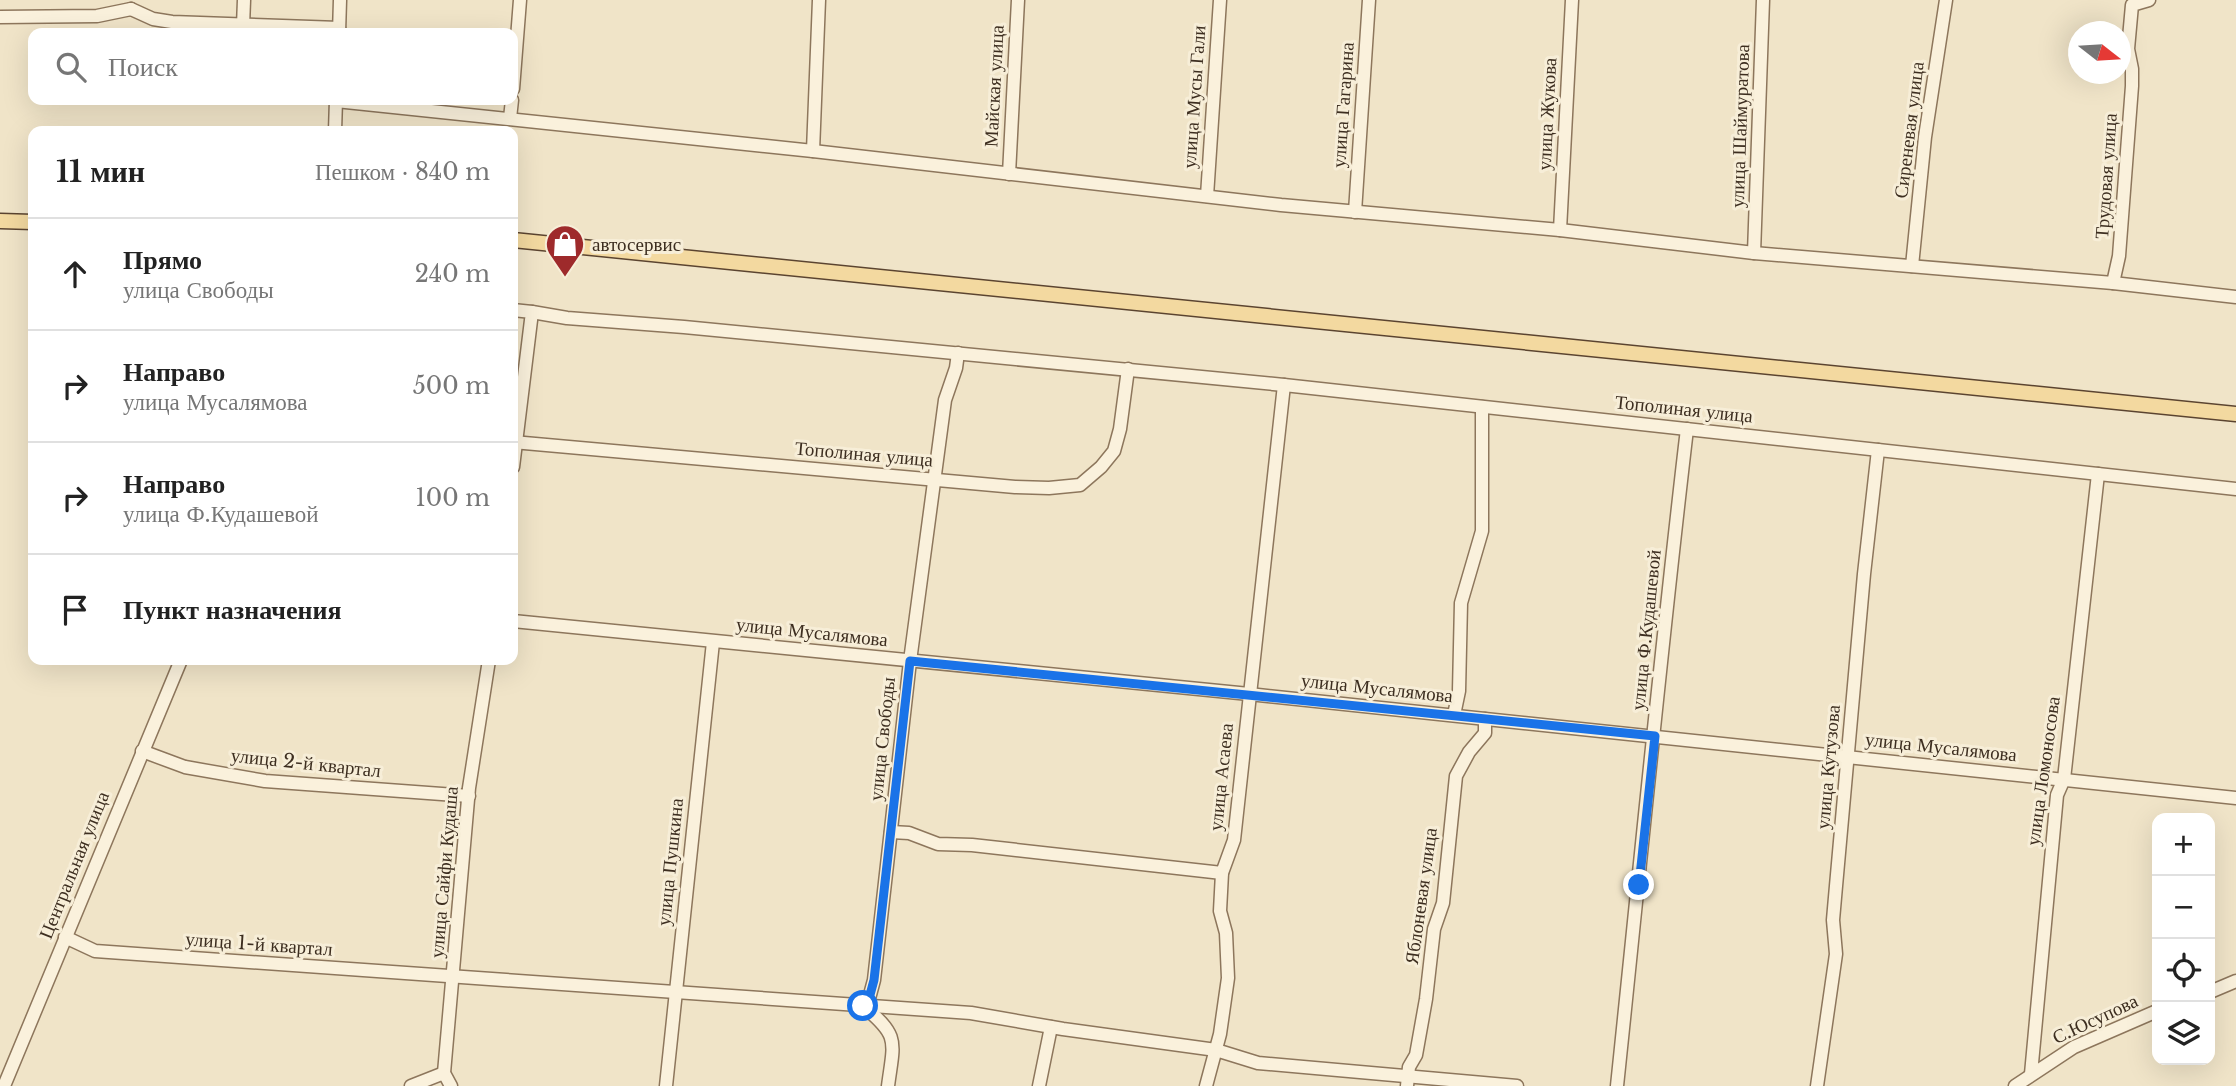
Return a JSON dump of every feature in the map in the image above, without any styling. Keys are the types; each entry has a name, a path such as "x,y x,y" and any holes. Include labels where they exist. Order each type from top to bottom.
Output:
{"main road":[{"path":"0,222 28,222"},
{"path":"518,241 2236,414"}],"street":[{"path":"243,26 244,0"},
{"path":"339,28 340,0"},
{"path":"518,28 520,0"},
{"path":"813,151 819,0"},
{"name":"Майская улица","path":"1009,174 1018,0"},
{"name":"улица Мусы Гали","path":"1207,196 1220,0"},
{"name":"улица Гагарина","path":"1355,212 1369,0"},
{"name":"улица Жукова","path":"1560,230 1572,0"},
{"name":"улица Шаймуратова","path":"1754,253 1763,0"},
{"name":"Сиреневая улица","path":"1912,266 1924,137 1946,0"},
{"name":"Трудовая улица","path":"2113,283 2119,256 2132,86 2128,49 2132,5 2149,0"},
{"path":"0,17 97,16 131,4 153,19 281,28"},
{"path":"335,126 336,105"},
{"path":"384,105 1355,212 1560,230 1754,253 2113,283 2236,297"},
{"path":"510,118 511,105"},
{"name":"Тополиная улица","path":"518,311 567,318 1284,385 2236,489"},
{"path":"518,413 532,313"},
{"name":"улица Свободы","path":"865,1006 874,980 910,661 945,400 958,353"},
{"name":"Тополиная улица","path":"518,442 1049,488 1080,485 1101,467 1114,451 1120,429 1128,369"},
{"name":"улица Асаева","path":"1206,1086 1216,1050 1228,978 1226,933 1220,911 1222,873 1234,840 1284,385"},
{"path":"1454,715 1460,691 1461,603 1482,531 1482,407"},
{"name":"улица Ф.Кудашевой","path":"1617,1086 1655,736 1664,616 1687,429"},
{"name":"улица Кутузова","path":"1817,1086 1836,954 1834,909 1864,574 1878,450"},
{"name":"улица Ломоносова","path":"2031,1074 2057,794 2064,779 2098,474"},
{"name":"улица Мусалямова","path":"518,622 1454,715 2236,798"},
{"name":"улица Пушкина","path":"666,1086 713,642"},
{"name":"Центральная улица","path":"4,1086 179,665"},
{"name":"улица Сайфи Кудаша","path":"444,1073 469,796 488,665"},
{"name":"Яблоневая улица","path":"1408,1081 1409,1067 1416,1055 1426,999 1434,929 1443,903 1456,776 1469,752 1485,733 1485,719"},
{"name":"улица 2-й квартал","path":"142,751 186,767 265,781 469,796"},
{"path":"891,832 909,833 938,844 972,845 1222,873"},
{"name":"улица 1-й квартал","path":"65,937 95,951 971,1013 1216,1050 1258,1063 1408,1081 1517,1086"},
{"path":"2215,990 2236,981"},
{"path":"865,1006 882,1021 891,1034 893,1051 888,1086"},
{"name":"С.Юсупова","path":"2015,1086 2074,1047 2152,1013"},
{"path":"1039,1086 1051,1027"},
{"path":"411,1086 444,1073 451,1086"}],"place":[{"name":"автосервис","path":"565,278"}],"route":[{"path":"863,1006 867,1006 874,980 910,661 1655,736 1639,885"}]}
